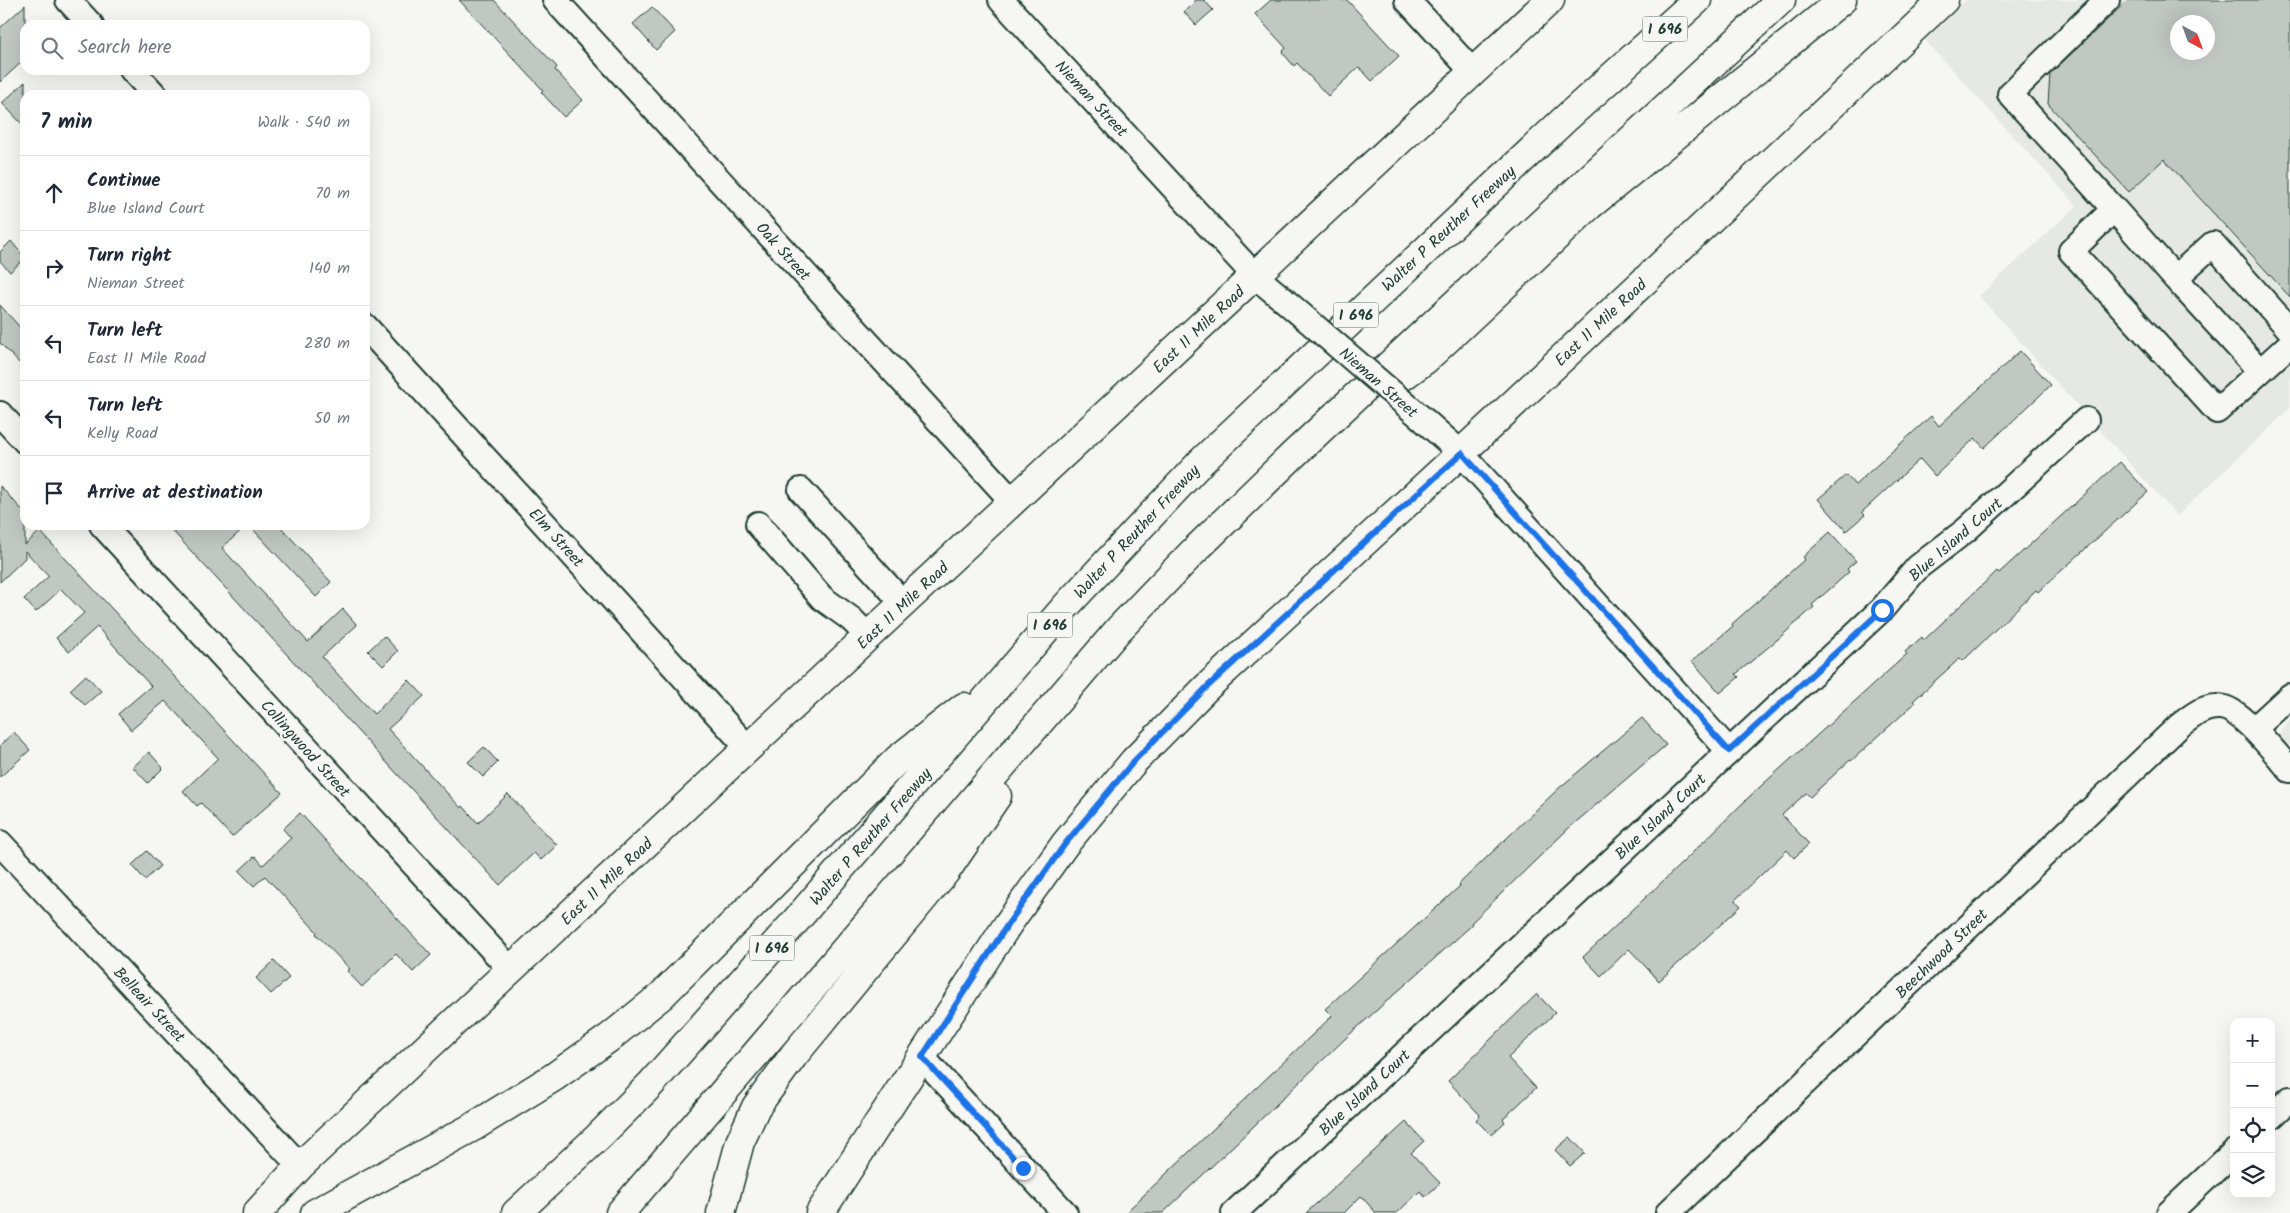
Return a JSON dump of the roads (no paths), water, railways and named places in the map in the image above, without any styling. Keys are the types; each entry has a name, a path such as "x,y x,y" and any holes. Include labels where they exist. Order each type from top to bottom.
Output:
{"main road":[{"name":"East 11 Mile Road","path":"257,1213 300,1166 1550,0"},
{"path":"1633,58 1678,0"},
{"name":"Walter P Reuther Freeway","path":"516,1213 598,1137 650,1085 800,917 1012,668 1148,517 1201,462 1564,120 1697,0"},
{"path":"620,1213 1119,629 1194,551 1293,455 1781,0"},
{"path":"1293,455 1424,360 1589,206 1842,0"},
{"name":"East 11 Mile Road","path":"820,1213 1008,924 1065,844 1134,761 1207,687 1462,453 1944,0"},
{"path":"315,1213 473,1127 554,1077 609,1038 661,996 898,759 1012,668"},
{"path":"721,1213 740,1142 756,1107 794,1055 946,871 1004,786 1040,722"}],"street":[{"path":"68,0 86,20"},
{"name":"Oak Street","path":"555,0 1013,502"},
{"name":"Nieman Street","path":"1001,0 1255,276 1462,453 1729,751"},
{"path":"1407,0 1473,72"},
{"path":"2107,0 2010,94 2260,372"},
{"path":"137,75 150,90"},
{"path":"2114,209 2071,251 2217,412 2290,344"},
{"path":"2175,278 2213,244 2290,330"},
{"name":"Elm Street","path":"370,332 748,748"},
{"path":"0,414 20,436"},
{"name":"Blue Island Court","path":"1234,1213 1882,610 1918,567 1966,530 2086,420"},
{"path":"801,490 903,603"},
{"path":"758,524 822,598 851,619 868,636"},
{"name":"Collingwood Street","path":"107,530 510,970"},
{"path":"2290,696 2254,729 2290,770"},
{"name":"Beechwood Street","path":"1668,1213 2179,726 2202,710 2221,706 2238,715 2254,729"},
{"name":"Belleair Street","path":"0,843 300,1166"},
{"path":"922,1057 1065,1213"},
{"path":"2275,1112 2290,1099"},
{"path":"2169,1213 2233,1153"}]}
